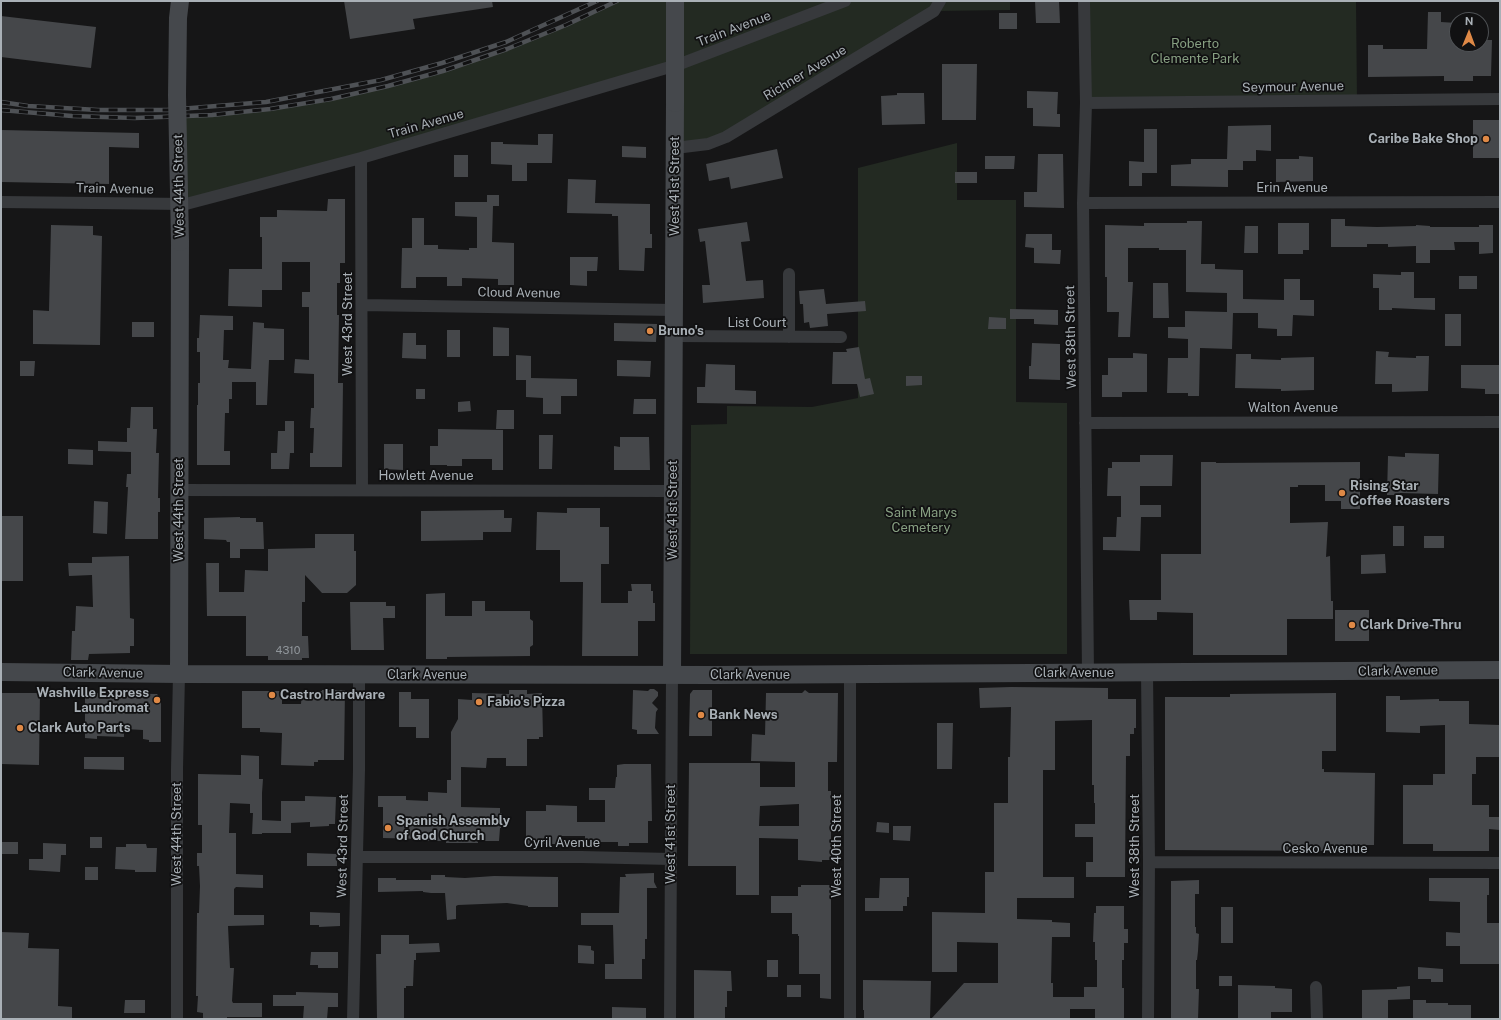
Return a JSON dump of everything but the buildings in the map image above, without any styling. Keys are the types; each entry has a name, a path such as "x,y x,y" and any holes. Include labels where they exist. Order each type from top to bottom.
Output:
{"street":[{"name":"West 44th Street","path":"177,1019 180,242 177,94 178,18 180,1"},
{"name":"West 41st Street","path":"670,1019 675,1"},
{"name":"Train Avenue","path":"1,202 186,204 361,158 680,64 845,1"},
{"name":"Richner Avenue","path":"675,148 708,144 726,137 934,11 940,1"},
{"name":"West 38th Street","path":"1084,1 1086,102 1083,203 1088,672"},
{"name":"Seymour Avenue","path":"1086,102 1500,99"},
{"name":"West 43rd Street","path":"361,158 362,490"},
{"name":"Erin Avenue","path":"1083,203 1500,202"},
{"path":"788,274 789,337"},
{"name":"Cloud Avenue","path":"362,305 674,310"},
{"name":"List Court","path":"674,336 841,337"},
{"name":"Walton Avenue","path":"1085,422 1500,422"},
{"name":"Howlett Avenue","path":"180,490 672,491"},
{"name":"Clark Avenue","path":"1,672 179,674 672,675 1500,670"},
{"name":"West 38th Street","path":"1147,672 1149,862 1148,1019"},
{"name":"West 43rd Street","path":"353,1019 359,674"},
{"name":"West 40th Street","path":"850,674 850,1019"},
{"name":"Cyril Avenue","path":"357,857 580,857 671,859"},
{"name":"Cesko Avenue","path":"1149,862 1500,863"},
{"path":"1316,987 1317,1019"}],"green space":[{"path":"614,1 1010,1 1010,10 934,11 732,134 675,148 675,64 186,204 177,115 212,115 270,109 331,99 388,86 443,71 507,49 566,25"},
{"name":"Roberto Clemente Park","path":"1084,1 1356,1 1357,100 1086,103"},
{"name":"Saint Marys Cemetery","path":"957,143 957,200 1016,200 1016,402 1067,403 1067,654 690,654 691,425 727,424 727,406 812,407 858,398 858,168"}],"railway":[{"path":"1,102 28,106 98,110 167,110 266,102 381,80 442,63 506,42 597,1"},
{"path":"1,110 72,116 135,118 212,115 270,109 331,99 388,86 443,71 507,49 566,25 617,1"}],"place":[{"name":"Caribe Bake Shop","path":"1486,139"},
{"name":"Bruno's","path":"650,331"},
{"name":"Rising Star Coffee Roasters","path":"1342,493"},
{"name":"Clark Drive-Thru","path":"1352,625"},
{"name":"Castro Hardware","path":"272,695"},
{"name":"Washville Express Laundromat","path":"157,700"},
{"name":"Fabio's Pizza","path":"479,702"},
{"name":"Bank News","path":"701,715"},
{"name":"Clark Auto Parts","path":"20,728"},
{"name":"Spanish Assembly of God Church","path":"388,828"}]}
